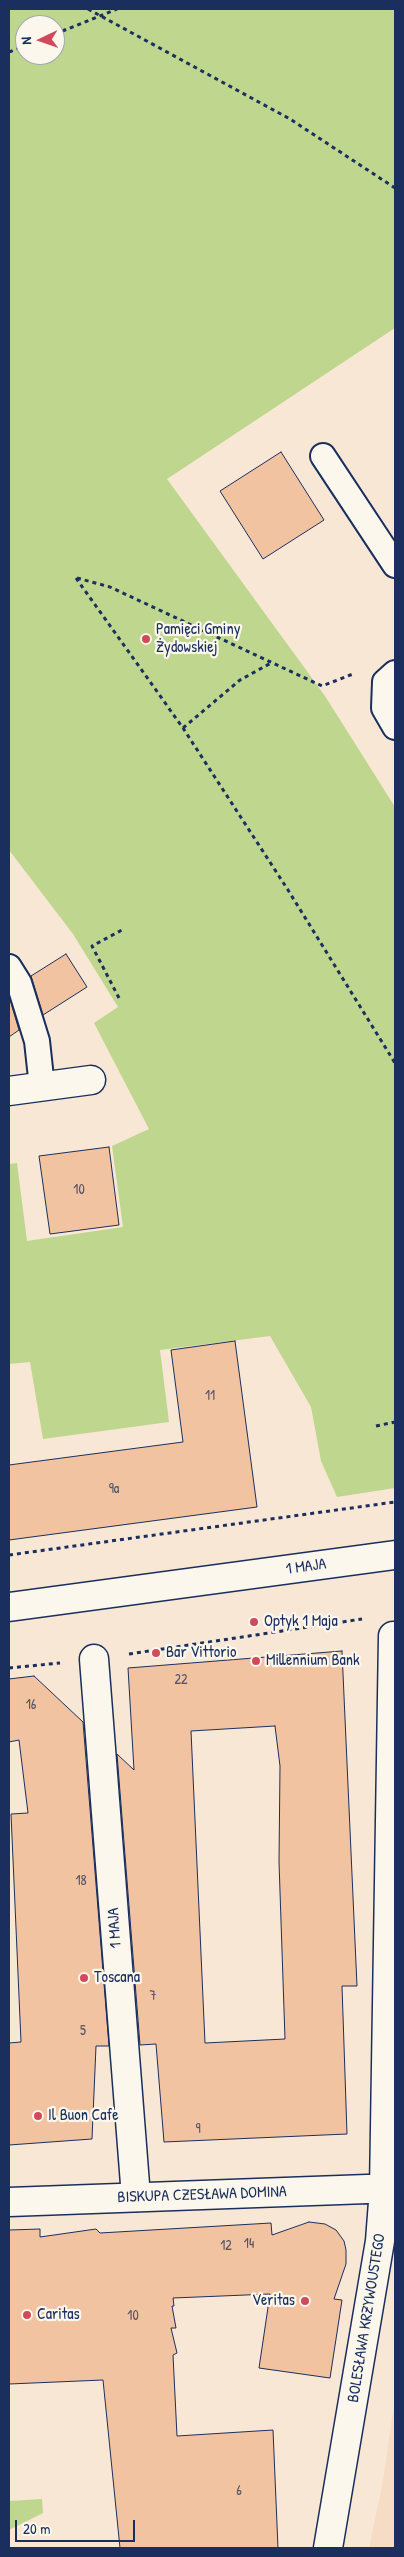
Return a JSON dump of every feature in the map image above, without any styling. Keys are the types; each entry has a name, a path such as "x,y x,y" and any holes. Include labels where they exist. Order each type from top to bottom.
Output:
{"street":[{"path":"9,1091 91,1080"},
{"name":"1 MAJA","path":"9,1607 395,1555"},
{"name":"BOLESŁAWA KRZYWOUSTEGO","path":"328,2548 390,2188 393,1636"},
{"name":"1 MAJA","path":"94,1660 136,2197"},
{"name":"BISKUPA CZESŁAWA DOMINA","path":"9,2202 390,2188"}],"lane":[{"path":"323,456 395,565"},
{"path":"395,673 386,682 384,708 395,727"},
{"path":"9,967 19,983 37,1041 42,1087"}],"path":[{"path":"88,9 290,119 352,157 395,188"},
{"path":"65,30 118,9"},
{"path":"354,673 322,686 110,587 76,578 183,728 288,890 395,1063"},
{"path":"183,728 240,680 271,662"},
{"path":"119,998 92,946 122,930"},
{"path":"376,1426 395,1422"},
{"path":"9,1555 395,1502"},
{"path":"9,1668 94,1660 363,1619"}],"shaded area":[{"path":"395,2398 395,2548 369,2548 383,2481"}],"green space":[{"path":"9,9 395,9 395,328 167,479 325,696 395,807 395,1488 337,1497 321,1461 311,1407 270,1336 160,1350 169,1422 43,1439 30,1362 9,1364 9,1164 17,1163 27,1241 123,1227 112,1146 149,1129 94,1023 118,1007 73,934 9,850"},
{"path":"42,2499 43,2513 9,2530 9,2501"}],"building":[{"path":"281,452 324,520 263,559 220,491"},
{"path":"66,954 87,987 43,1015 31,976"},
{"path":"9,996 19,1030 9,1037"},
{"path":"109,1147 119,1225 50,1234 39,1156"},
{"path":"235,1341 257,1507 9,1540 9,1465 183,1442 171,1350"},
{"path":"342,1651 357,1986 342,1986 347,2134 164,2142 156,2044 140,2045 117,1754 134,1770 128,1668","holes":["275,1726 280,1766 279,1862 285,2039 205,2043 191,1731"]},
{"path":"34,1676 83,1722 109,2046 96,2046 92,2139 9,2145 9,2043 21,2042 11,1814 28,1813 19,1740 9,1742 9,1679"},
{"path":"309,2222 325,2224 336,2230 344,2241 346,2250 346,2264 334,2299 342,2300 330,2378 259,2368 270,2294 173,2298 174,2306 172,2306 176,2328 171,2328 177,2353 173,2355 177,2436 273,2430 278,2548 120,2548 103,2380 9,2384 9,2230 40,2229 40,2237 96,2229 100,2233 271,2223 272,2235"}],"place":[{"name":"Pamięci Gminy Żydowskiej","path":"146,639"},
{"name":"Optyk 1 Maja","path":"254,1622"},
{"name":"Bar Vittorio","path":"156,1653"},
{"name":"Millennium Bank","path":"256,1661"},
{"name":"Toscana","path":"84,1978"},
{"name":"Il Buon Cafe","path":"38,2116"},
{"name":"Veritas","path":"305,2301"},
{"name":"Caritas","path":"27,2315"}]}
